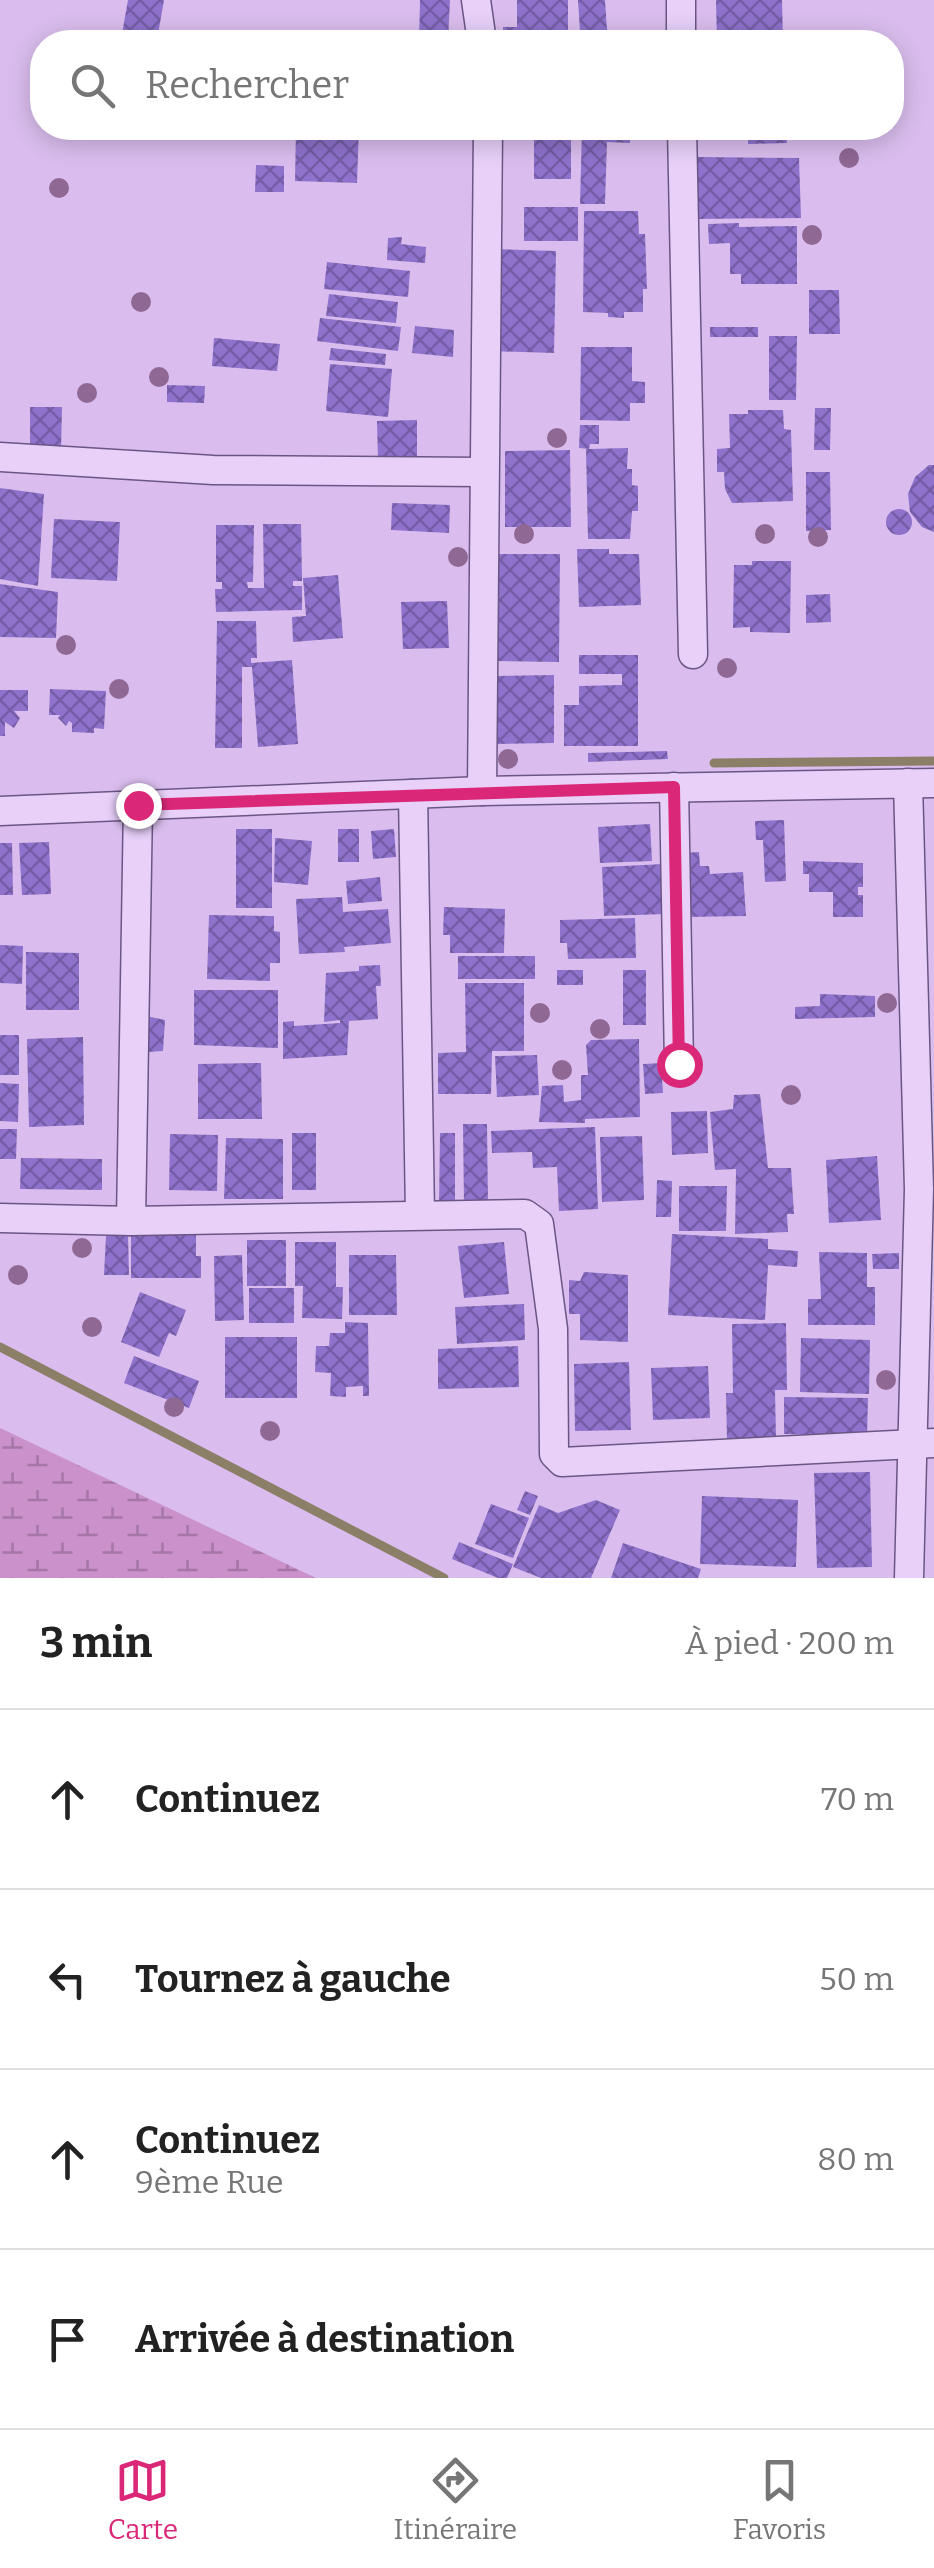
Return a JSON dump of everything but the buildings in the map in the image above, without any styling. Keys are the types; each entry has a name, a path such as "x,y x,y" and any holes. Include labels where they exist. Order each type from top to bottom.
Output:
{"street":[{"path":"476,0 480,30"},
{"path":"681,0 681,30"},
{"path":"482,792 488,140"},
{"path":"682,140 694,654"},
{"path":"0,457 214,470 483,472"},
{"path":"0,811 413,794 921,783 919,1189 924,1443 909,1578"},
{"path":"674,787 679,1064"},
{"path":"413,794 420,1215"},
{"path":"131,1220 138,805"},
{"path":"0,1218 526,1214 538,1224 553,1329 554,1454 562,1462 924,1443"}],"green space":[{"path":"0,1428 316,1578 0,1578"}],"waterway":[{"path":"714,763 934,761"},
{"path":"0,1347 444,1578"}],"route":[{"path":"138,805 674,787 679,1064"}]}
